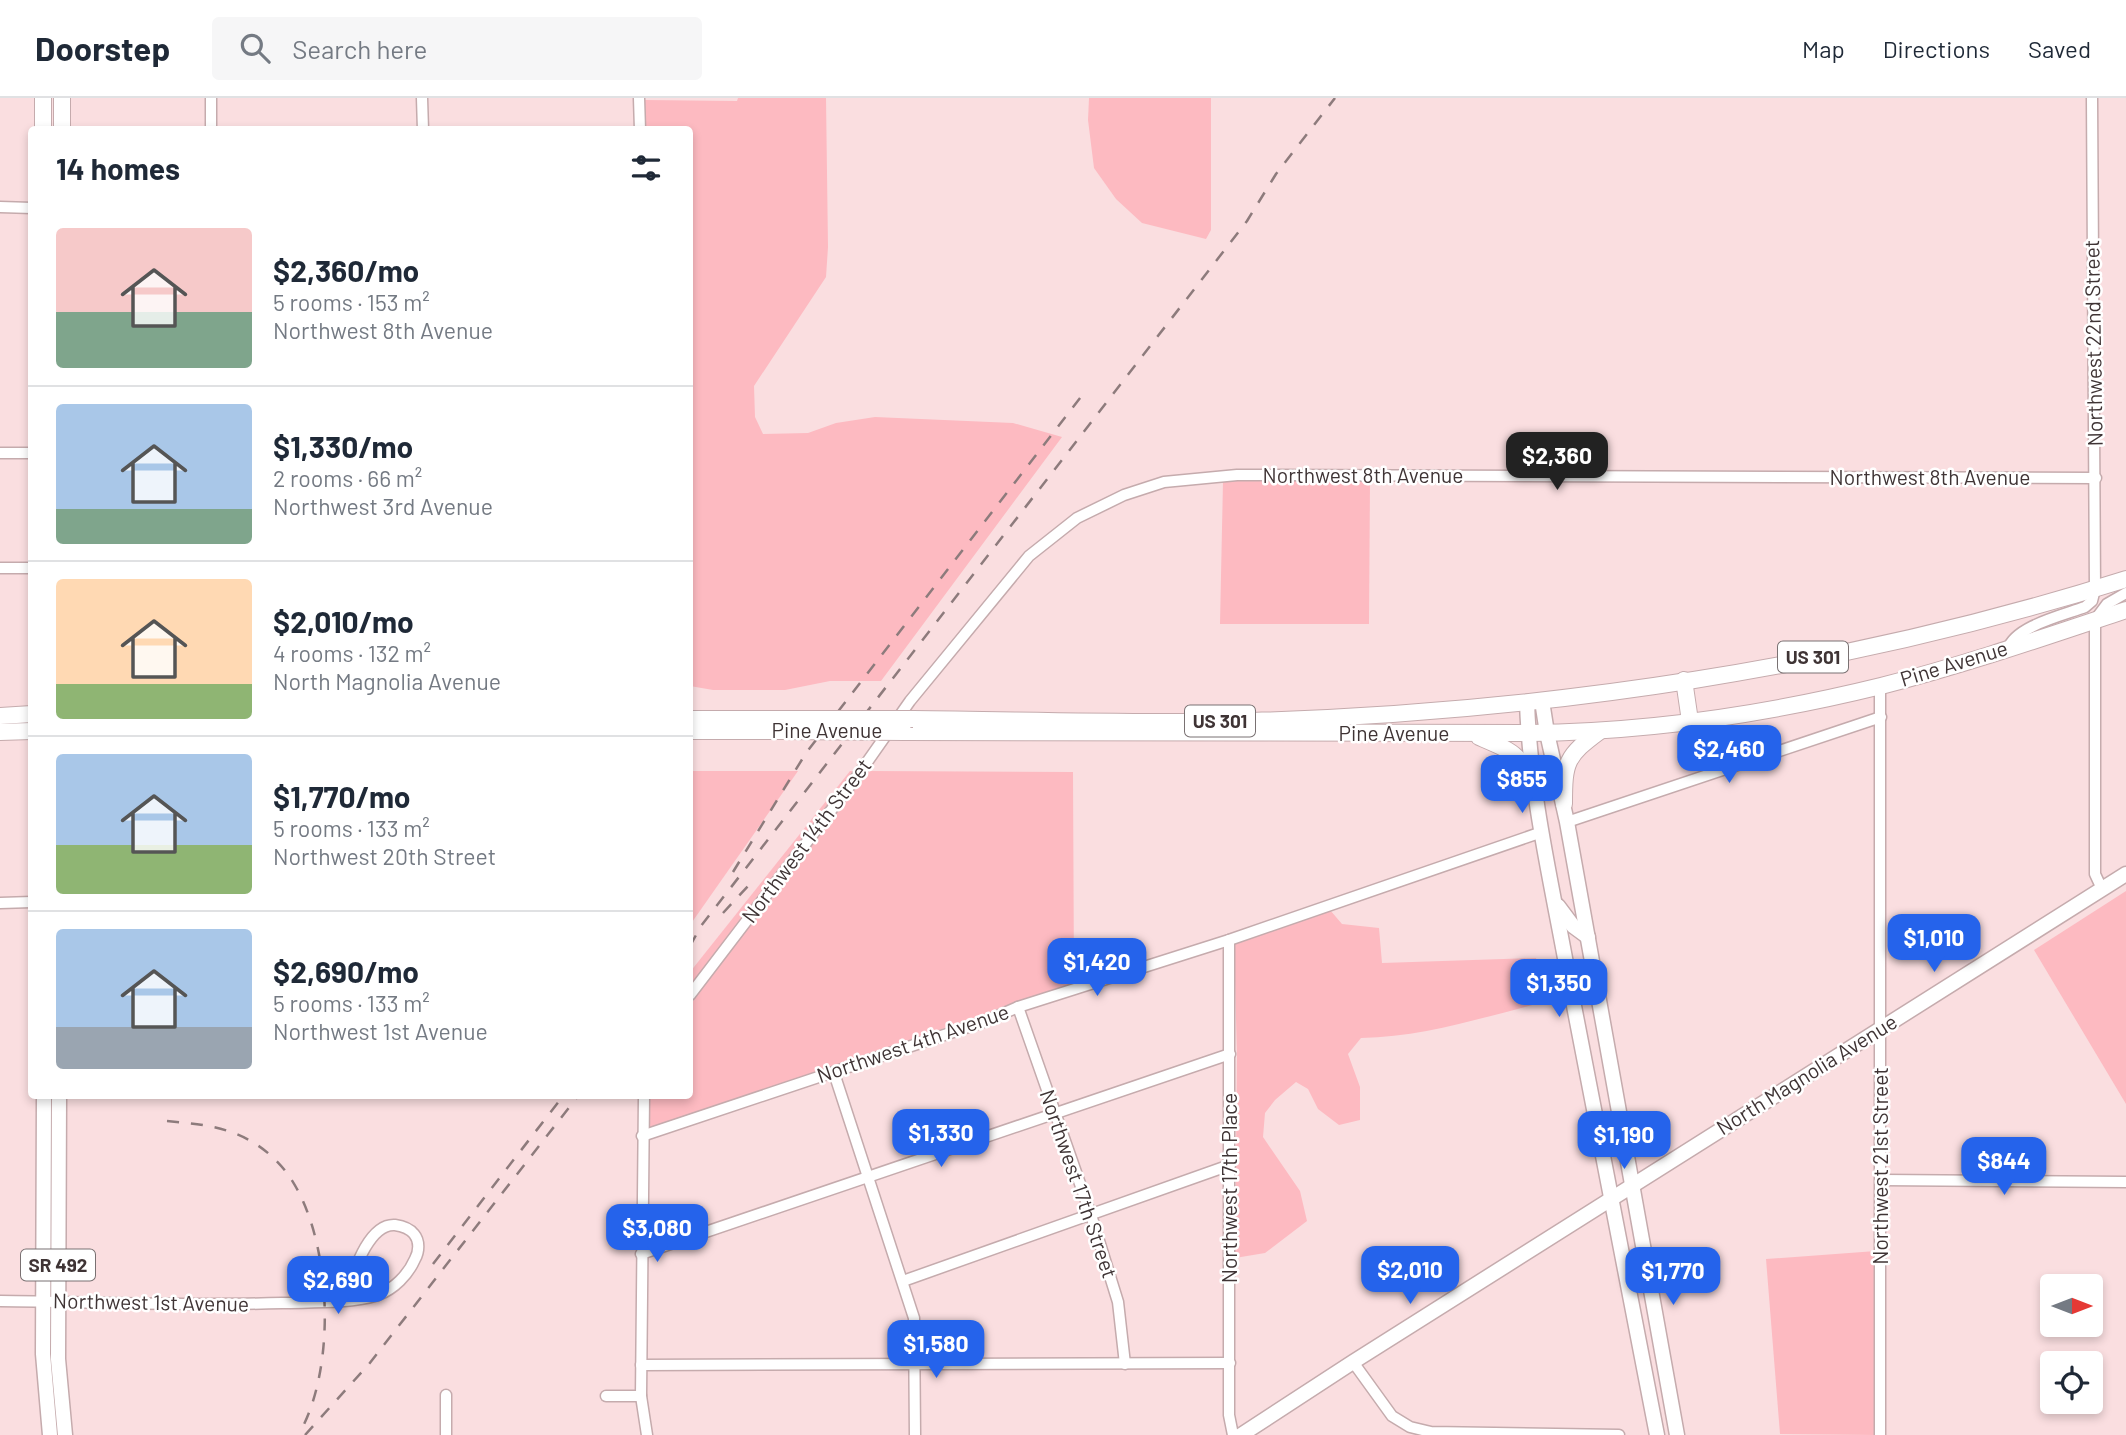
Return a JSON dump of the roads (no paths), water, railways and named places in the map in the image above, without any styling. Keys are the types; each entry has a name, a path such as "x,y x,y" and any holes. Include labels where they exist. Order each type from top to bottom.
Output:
{"highway":[{"path":"43,98 43,126"},
{"path":"62,98 62,126"},
{"name":"Pine Avenue","path":"908,726 1251,721 1535,701 1684,680 1858,648 1962,625 2126,579"},
{"name":"Pine Avenue","path":"693,719 787,725 1345,734 1547,733 1602,730 1759,711 1880,686 2008,649 2126,610"},
{"path":"1684,680 1690,721"},
{"path":"0,716 28,714"},
{"path":"1345,734 1346,716"},
{"name":"Pine Avenue","path":"693,731 787,725"},
{"path":"1564,804 1564,772 1570,758 1582,744 1602,730"},
{"path":"0,732 28,731"},
{"path":"1470,733 1520,758 1528,770 1535,792"}],"main road":[{"path":"1535,701 1547,733 1564,804 1677,1435"},
{"path":"1535,701 1528,733 1535,792 1610,1200 1657,1435"},
{"name":"North Magnolia Avenue","path":"1241,1435 2126,874"},
{"path":"1555,902 1573,926 1588,937"},
{"name":"SR 492","path":"44,1099 43,1372 50,1435"},
{"name":"SR 492","path":"59,1099 59,1380 65,1435"},
{"path":"40,1435 43,1372"}],"street":[{"path":"211,98 211,126"},
{"path":"422,98 423,126"},
{"path":"639,98 640,126"},
{"name":"Northwest 22nd Street","path":"2092,98 2095,589"},
{"path":"0,207 28,208"},
{"path":"0,453 28,453"},
{"name":"Northwest 8th Avenue","path":"1029,556 1077,518 1112,501 1164,482 1195,478 1264,475 2096,478"},
{"name":"Northwest 14th Street","path":"693,991 858,775 910,701 1029,556"},
{"path":"0,568 28,568"},
{"path":"2008,649 2014,636 2085,607 2092,601 2095,589"},
{"path":"2102,889 2095,874 2095,620 2107,604 2126,593"},
{"name":"Northwest 21st Street","path":"1880,686 1881,1435"},
{"path":"1567,822 1881,717"},
{"name":"Northwest 4th Avenue","path":"642,1136 986,1021 1018,1007 1229,940 1542,832"},
{"path":"0,903 28,902"},
{"name":"Northwest 17th Place","path":"1229,940 1229,1415 1233,1435"},
{"name":"Northwest 17th Street","path":"1018,1007 1091,1215 1118,1302 1125,1364"},
{"path":"641,1254 1230,1054"},
{"path":"834,1073 914,1318 915,1435"},
{"path":"644,1099 641,1396 648,1435"},
{"path":"903,1281 1230,1165"},
{"path":"1882,1180 2126,1182"},
{"name":"Northwest 1st Avenue","path":"0,1301 245,1304 344,1299 381,1294 398,1282 413,1264 418,1253 417,1239 412,1232 394,1225 384,1227 376,1233 363,1252 344,1299"},
{"path":"1353,1362 1392,1416 1410,1427 1431,1432 1619,1435"},
{"path":"641,1365 1230,1363"},
{"path":"446,1395 446,1435"},
{"path":"606,1396 641,1396"}],"railway":[{"path":"693,941 701,926 1247,221 1276,174 1335,98"},
{"path":"733,872 806,753 1084,393"},
{"path":"723,913 749,885"},
{"path":"433,1264 561,1099"},
{"path":"305,1435 369,1364 576,1099"},
{"path":"167,1121 223,1129 261,1147 289,1175 309,1215 323,1277 324,1344 311,1406 300,1432"}]}
